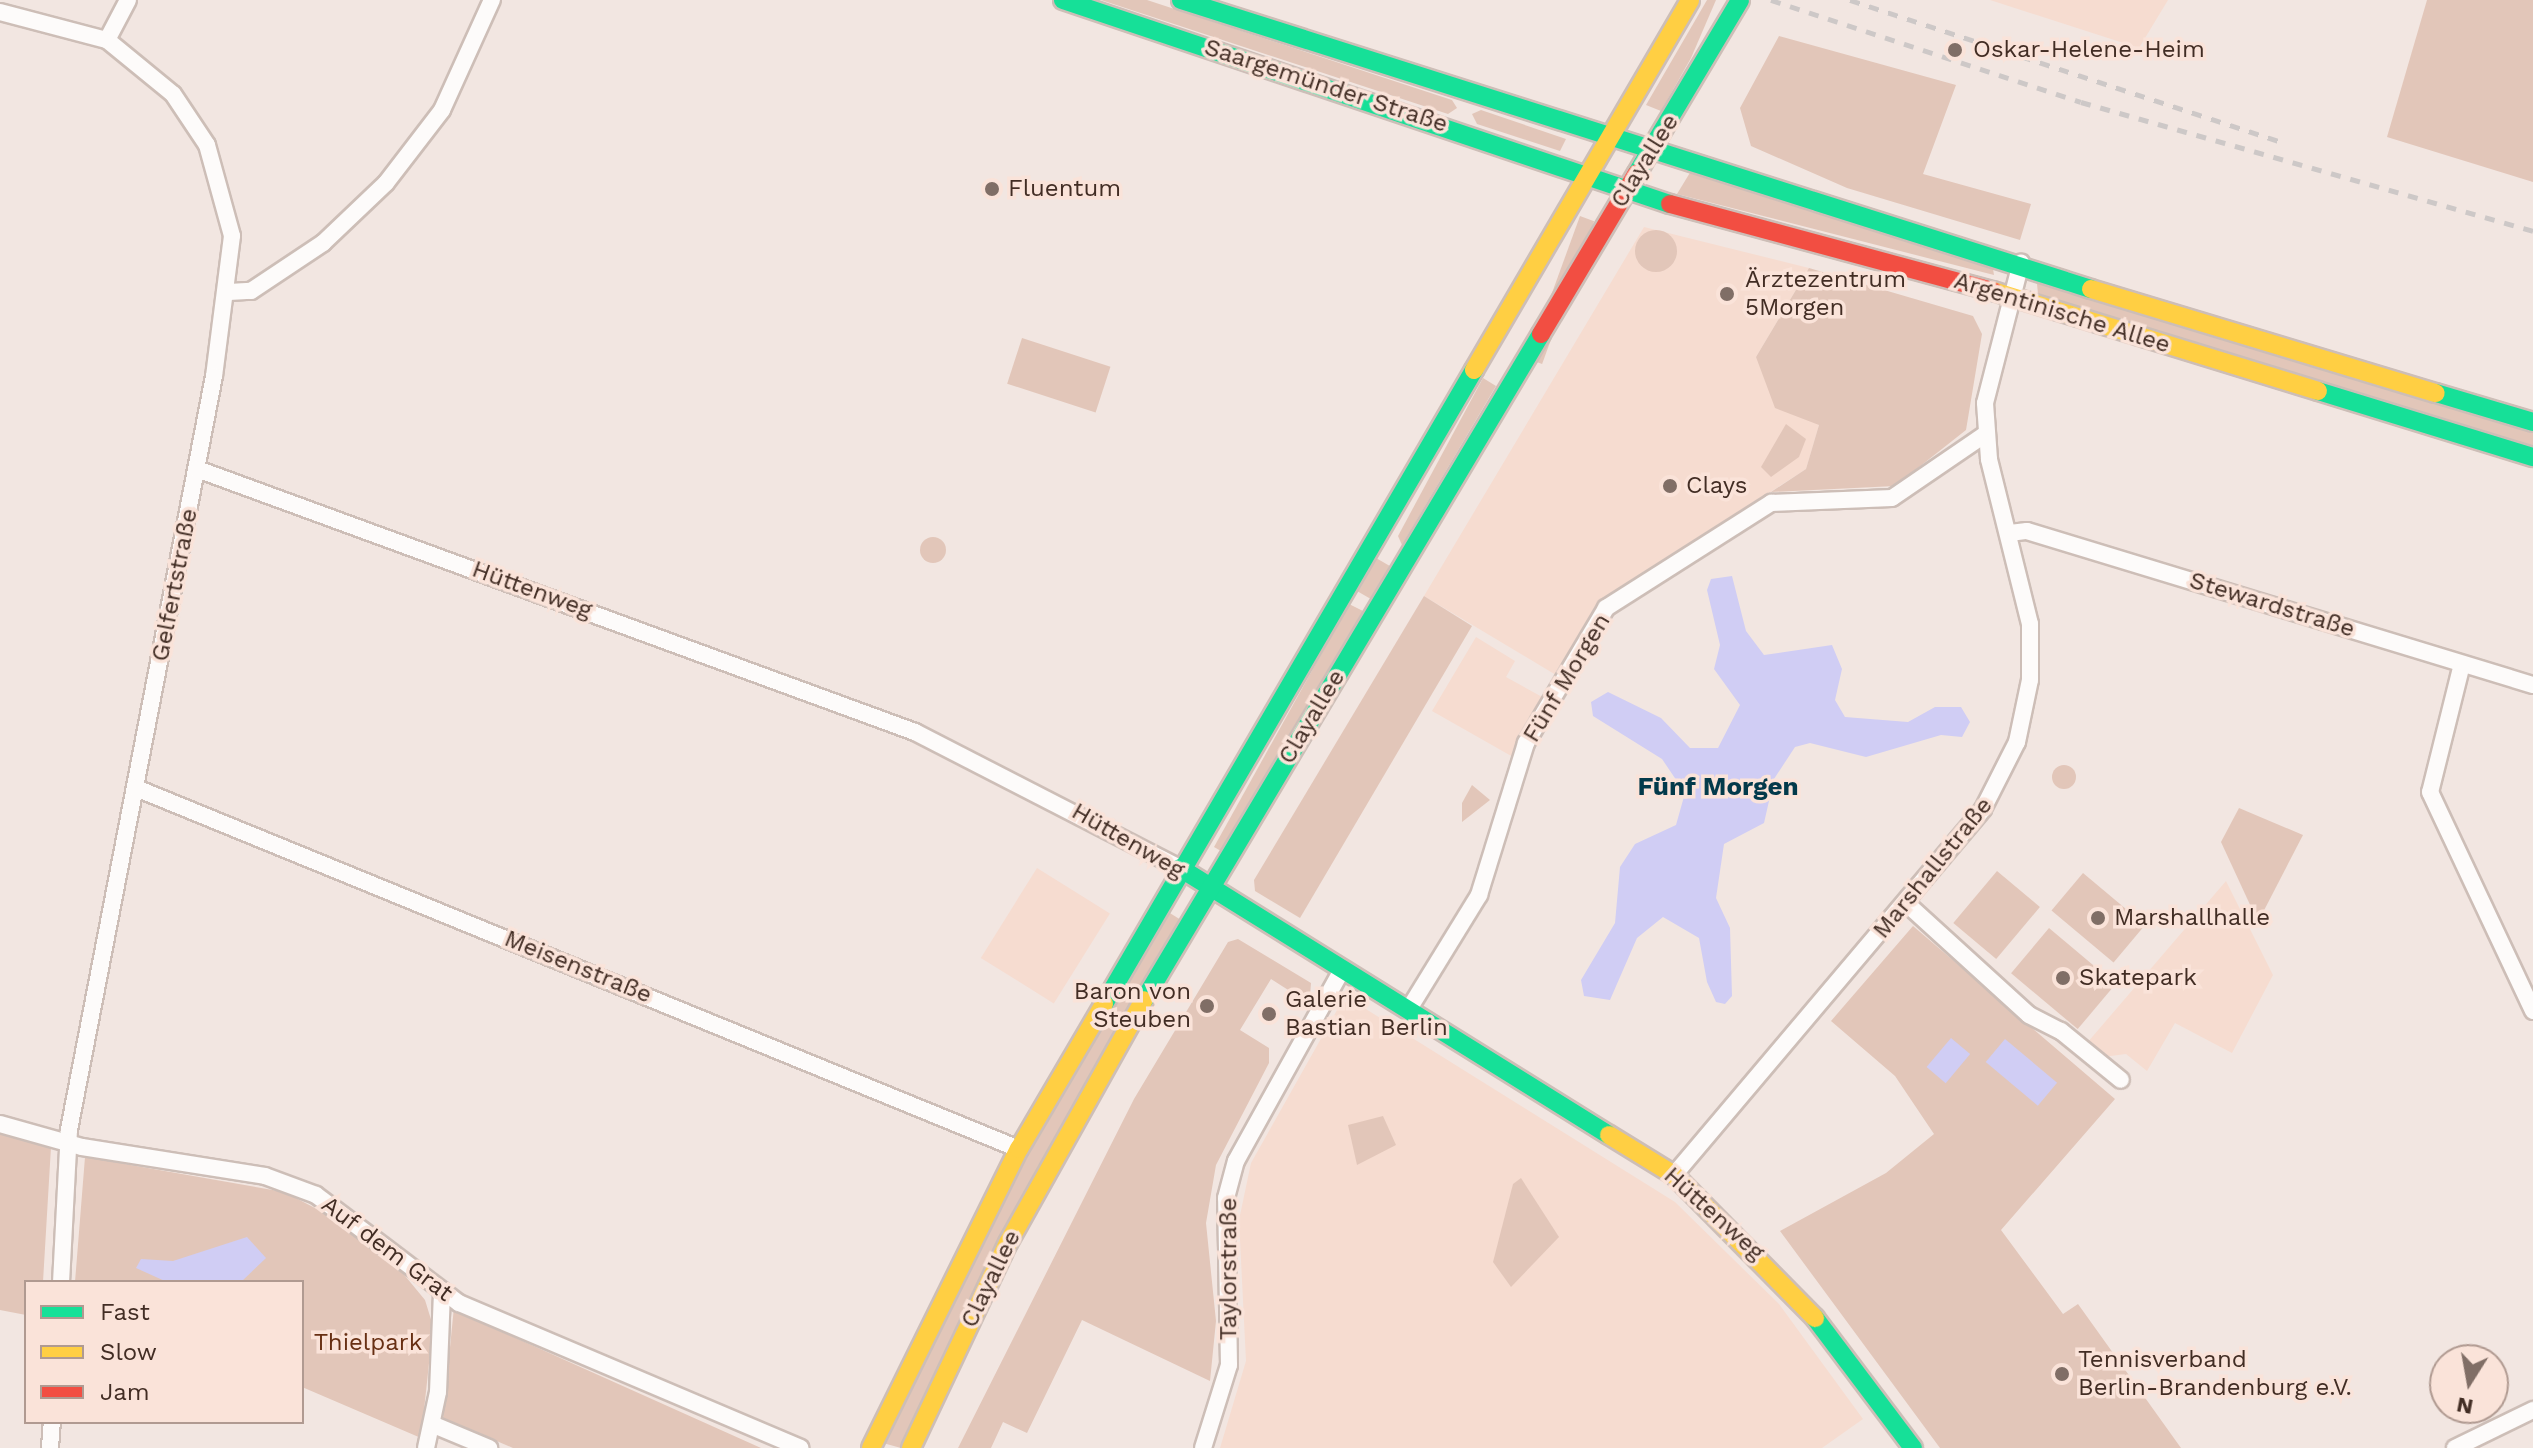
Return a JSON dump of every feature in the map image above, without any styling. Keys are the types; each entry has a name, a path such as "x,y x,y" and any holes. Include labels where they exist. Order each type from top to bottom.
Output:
{"main road":[{"name":"Saargemünder Straße","path":"1063,0 1589,175"},
{"name":"Saargemünder Straße","path":"1181,0 1652,150"},
{"name":"Clayallee","path":"871,1448 1019,1149 1180,868 1690,0"},
{"name":"Clayallee","path":"911,1448 1045,1172 1209,890 1737,7"},
{"name":"Argentinische Allee","path":"1652,150 2533,422"},
{"name":"Argentinische Allee","path":"1589,175 1627,189 2013,297 2533,457"},
{"name":"Hüttenweg","path":"1180,868 1209,890 1409,1009 1674,1175 1785,1280 1913,1448"}],"street":[{"path":"107,40 128,0"},
{"path":"229,292 251,291 323,243 386,183 442,110 492,0"},
{"name":"Gelfertstraße","path":"0,12 107,40 173,94 207,145 229,212 229,292 69,1143 61,1280"},
{"name":"Marshallstraße","path":"1674,1175 1983,809 2017,742 2031,653 2010,533 1987,433 1985,403 2021,263"},
{"name":"Fünf Morgen","path":"1409,1009 1479,895 1526,743 1606,608 1771,503 1892,498 1987,433"},
{"name":"Hüttenweg","path":"197,469 915,732 1180,868"},
{"name":"Stewardstraße","path":"2010,533 2027,531 2533,685"},
{"path":"2462,664 2430,792 2533,1011"},
{"name":"Meisenstraße","path":"136,788 1019,1149"},
{"path":"1906,903 2029,1015 2061,1031 2121,1080"},
{"name":"Taylorstraße","path":"1203,1448 1229,1365 1226,1198 1236,1161 1342,970"},
{"name":"Auf dem Grat","path":"0,1124 69,1143 265,1176 316,1195 442,1294 801,1448"},
{"path":"426,1448 434,1425 442,1294"},
{"path":"2455,1448 2533,1410"},
{"path":"50,1448 52,1424"},
{"path":"434,1425 489,1448"}],"shaded area":[{"path":"1990,0 2168,0 2139,48"},
{"path":"1644,227 1809,268 1756,357 1819,425 1806,469 1599,602 1556,675 1424,596"},
{"path":"1476,637 1515,661 1506,677 1544,698 1513,757 1432,711"},
{"path":"1037,868 1110,914 1054,1003 981,958"},
{"path":"2226,881 2273,975 2232,1053 2175,1023 2147,1071 2126,1054 2103,1057 2087,1043"},
{"path":"1353,1001 1675,1202 1779,1304 1863,1419 1822,1448 1220,1448 1246,1361 1239,1220 1251,1163 1341,1003"}],"green space":[{"path":"1101,0 1147,0 1452,100 1457,108 1448,114"},
{"path":"1707,0 1716,0 1691,58 1661,111 1646,105"},
{"path":"2427,0 2533,0 2533,182 2387,137"},
{"path":"1779,36 1956,85 1923,174 2031,204 2020,240 1847,188 1751,146 1740,108"},
{"path":"1481,110 1566,139 1560,151 1477,124 1472,114"},
{"path":"1691,171 1993,269 1994,275 1677,194"},
{"path":"1580,216 1594,221 1542,364 1528,359"},
{"path":"1656,230 1671,236 1677,251 1671,266 1656,272 1641,266 1635,251 1641,236"},
{"path":"1809,268 1973,316 1982,334 1966,430 1895,486 1771,492 1806,469 1819,425 1775,408 1756,357"},
{"path":"2045,282 2533,433 2533,447 2038,294 2037,284"},
{"path":"1022,338 1110,367 1096,412 1007,384"},
{"path":"1483,378 1496,386 1402,545 1398,536"},
{"path":"1786,424 1806,439 1799,457 1771,477 1761,467"},
{"path":"933,537 942,541 946,550 942,559 933,563 924,559 920,550 924,541"},
{"path":"1376,558 1390,566 1371,599 1357,591"},
{"path":"1424,596 1472,626 1300,918 1255,891 1254,880"},
{"path":"1349,604 1363,611 1221,851 1214,847"},
{"path":"2064,765 2075,772 2076,777 2069,788 2064,789 2053,782 2052,777 2059,766"},
{"path":"1472,785 1490,800 1462,822 1462,803"},
{"path":"2239,808 2303,835 2258,922 2221,842"},
{"path":"1997,871 2040,907 1996,959 1953,923"},
{"name":"Marshallhalle","path":"2083,873 2145,925 2114,963 2052,911"},
{"path":"1165,910 1181,920 901,1448 883,1443 981,1238"},
{"path":"1913,926 2115,1099 2001,1230 2063,1314 2078,1304 2181,1448 1940,1448 1780,1231 1886,1173 1934,1134 1895,1076 1831,1021"},
{"name":"Skatepark","path":"2049,928 2116,984 2078,1029 2011,973"},
{"path":"1238,939 1311,983 1307,1002 1271,979 1240,1030 1269,1048 1269,1063 1216,1165 1206,1223 1216,1321 1210,1381 1082,1320 1027,1433 1003,1422 991,1448 958,1448 1134,1099 1228,942"},
{"path":"1383,1116 1396,1145 1357,1165 1348,1125"},
{"path":"0,1133 51,1147 43,1280 24,1280 24,1315 0,1310"},
{"name":"Thielpark","path":"85,1157 284,1192 346,1224 392,1260 425,1300 433,1326 421,1438 304,1388 304,1280 75,1280"},
{"path":"1521,1178 1559,1237 1511,1287 1493,1262 1513,1184"},
{"path":"454,1307 478,1321 761,1448 513,1448 443,1418"}],"water":[{"path":"1732,576 1746,631 1764,655 1832,645 1842,669 1835,700 1845,717 1908,722 1935,707 1961,707 1970,722 1962,737 1941,735 1866,757 1810,743 1795,747 1774,779 1764,823 1724,844 1716,898 1730,928 1732,996 1725,1004 1716,1002 1707,982 1699,938 1663,917 1637,938 1610,1000 1584,996 1581,980 1615,923 1620,867 1635,844 1676,825 1685,793 1662,759 1593,716 1591,702 1608,692 1661,718 1690,748 1718,748 1740,705 1714,669 1720,645 1707,590 1711,579"},
{"path":"1951,1038 1970,1054 1946,1083 1927,1067"},
{"path":"2005,1039 2057,1083 2038,1106 1986,1062"},
{"path":"247,1237 266,1258 243,1280 163,1280 136,1268 141,1259 173,1261"}],"railway":[{"path":"1771,0 2081,102 2533,231"},
{"path":"1850,0 2281,142"}],"traffic: fast":[{"path":"1063,0 1670,204"},
{"path":"1181,0 2091,289"},
{"path":"1637,173 1740,0"},
{"path":"1144,1000 1541,334"},
{"path":"1104,1004 1474,370"},
{"path":"2318,391 2533,457"},
{"path":"2436,393 2533,422"},
{"path":"1180,868 1609,1135"},
{"path":"1815,1318 1913,1448"}],"traffic: slow":[{"path":"1474,370 1690,0"},
{"path":"2091,289 2436,393"},
{"path":"1993,291 2318,391"},
{"path":"911,1448 1008,1243 1144,1000"},
{"path":"871,1448 1019,1149 1104,1004"},
{"path":"1609,1135 1674,1175 1815,1318"}],"traffic: jam":[{"path":"1541,334 1637,173"},
{"path":"1670,204 1993,291"}],"place":[{"name":"Oskar-Helene-Heim","path":"1955,50"},
{"name":"Fluentum","path":"992,189"},
{"name":"Ärztezentrum 5Morgen","path":"1727,294"},
{"name":"Clays","path":"1670,486"},
{"name":"Marshallhalle","path":"2098,918"},
{"name":"Skatepark","path":"2063,978"},
{"name":"Baron von Steuben","path":"1207,1006"},
{"name":"Galerie Bastian Berlin","path":"1269,1014"},
{"name":"Tennisverband Berlin-Brandenburg e.V.","path":"2062,1374"}],"district":[{"name":"Fünf Morgen","path":"1718,787"}]}
